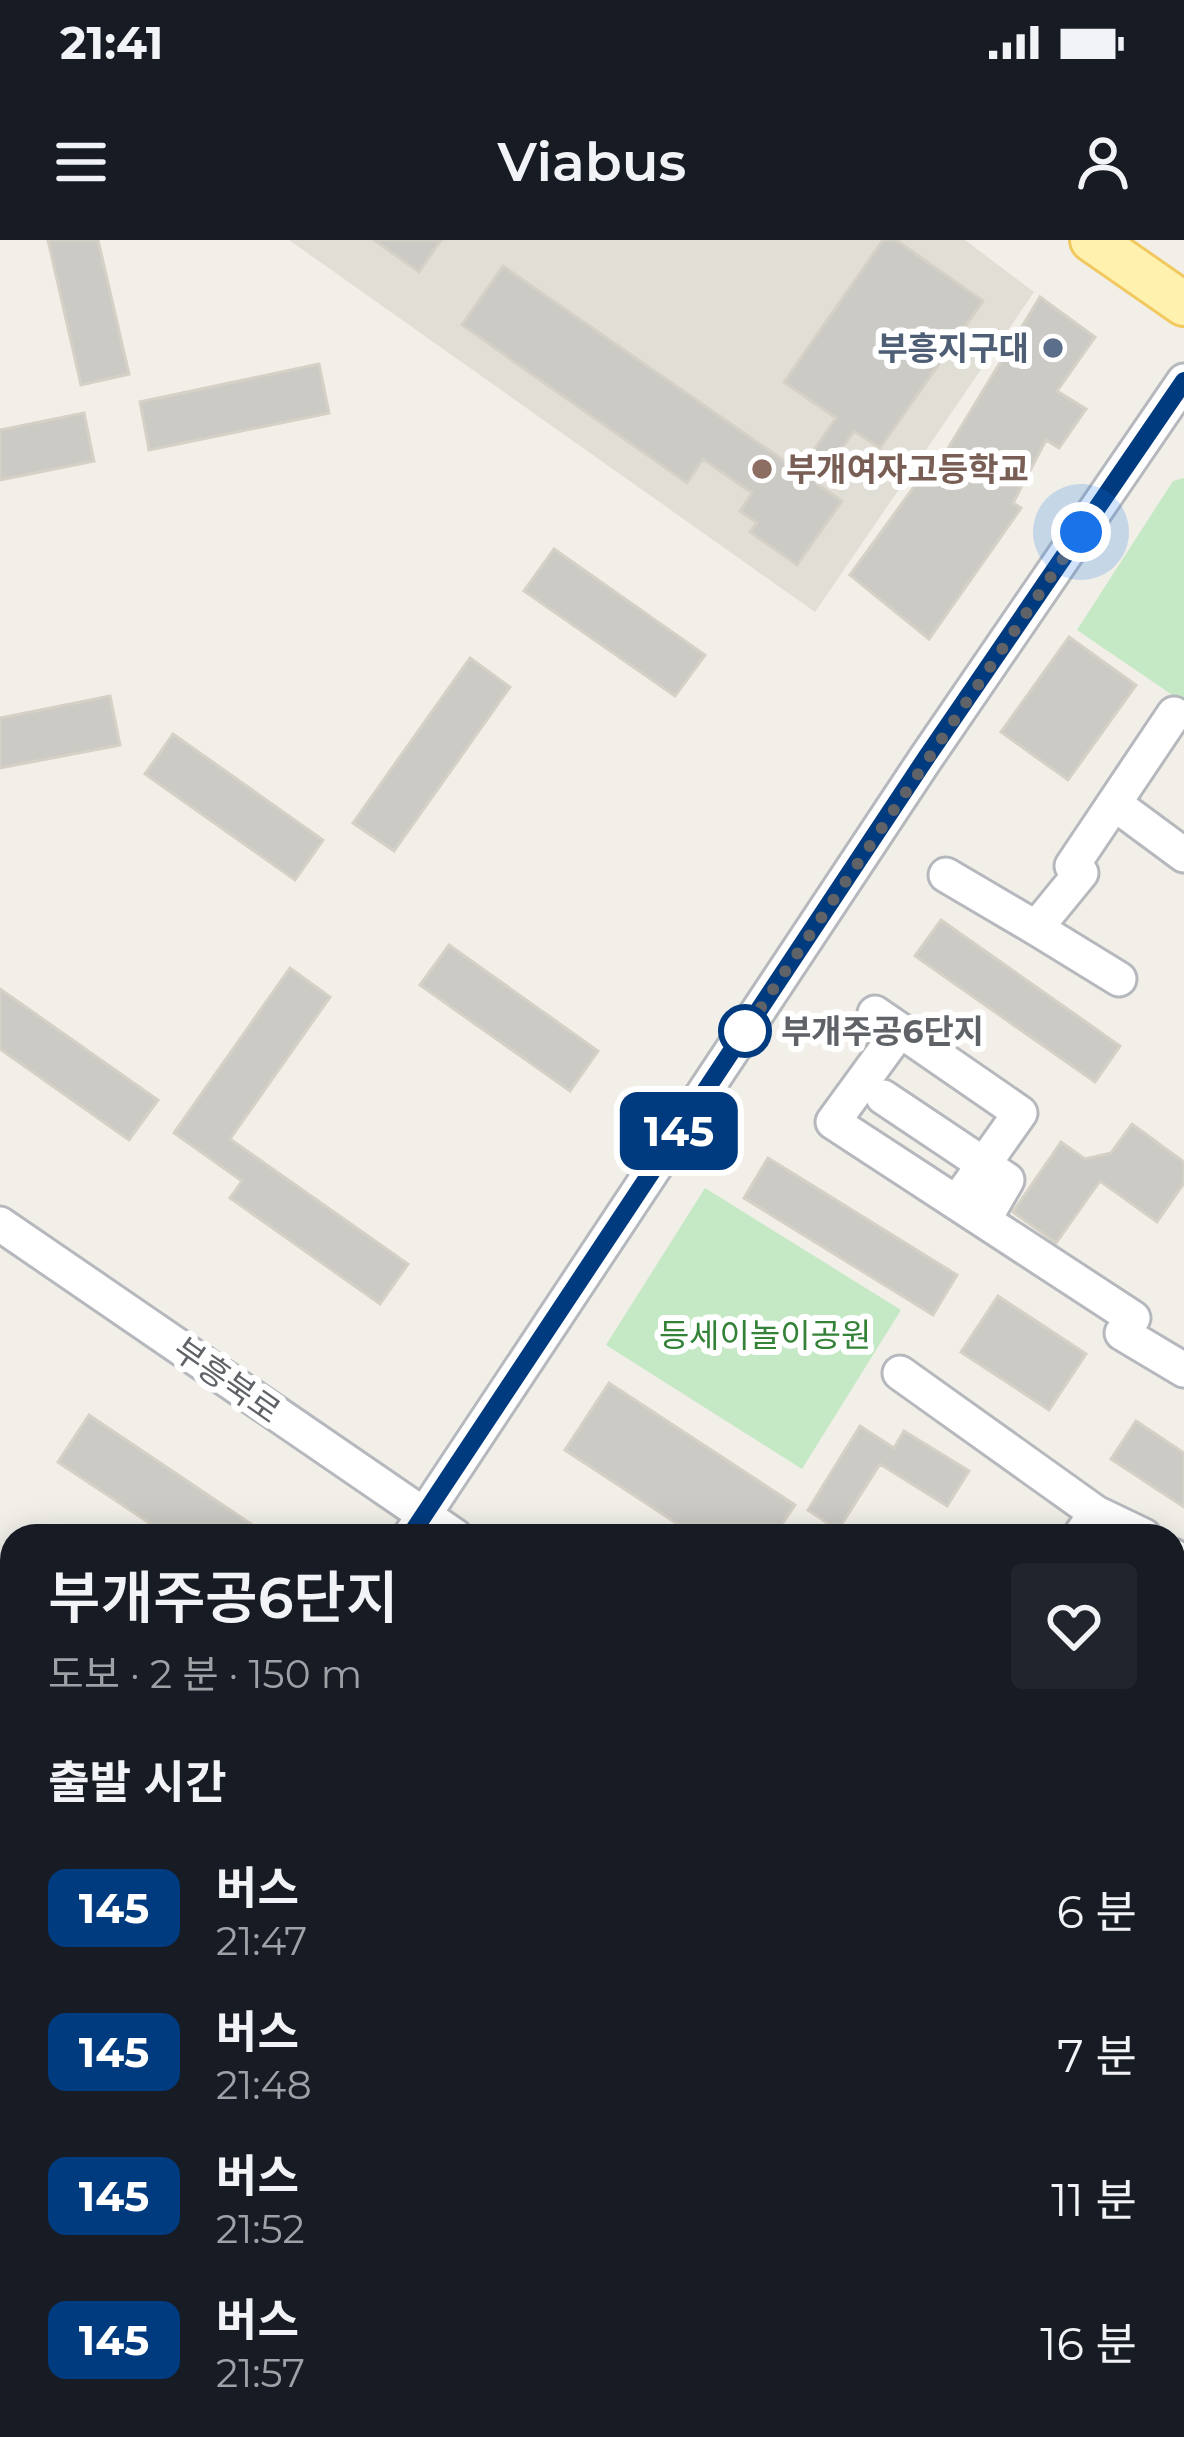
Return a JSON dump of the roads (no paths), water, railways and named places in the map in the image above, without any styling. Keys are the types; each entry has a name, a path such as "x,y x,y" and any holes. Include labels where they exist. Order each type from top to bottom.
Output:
{"main road":[{"path":"1092,240 1184,304"}],"street":[{"path":"418,1524 926,758 1184,381"},
{"path":"1036,928 1174,714"},
{"path":"1115,804 1184,855"},
{"path":"946,875 1119,979"},
{"path":"957,1202 1020,1112 887,1022 833,1122 957,1202 1184,1370"},
{"path":"883,1097 1007,1180 992,1206"},
{"name":"부흥북로","path":"0,1224 414,1524"},
{"path":"900,1373 1088,1524"}],"place":[{"name":"부흥지구대","path":"1053,348"},
{"name":"부개여자고등학교","path":"762,469"},
{"name":"부개주공6단지","path":"745,1031"}],"park label":[{"name":"등세이놀이공원","path":"765,1335"}]}
